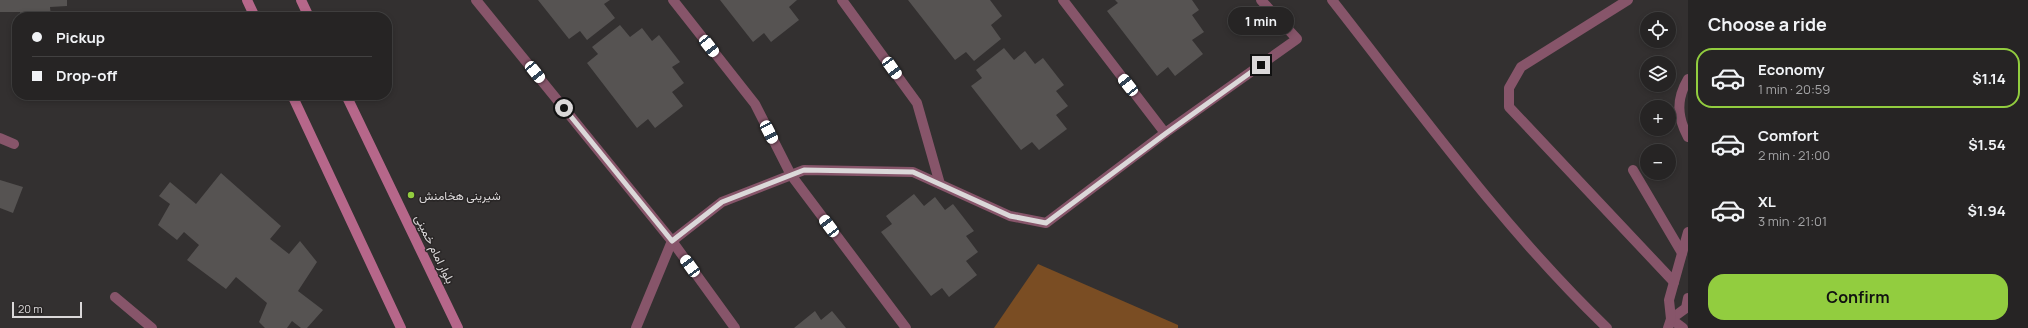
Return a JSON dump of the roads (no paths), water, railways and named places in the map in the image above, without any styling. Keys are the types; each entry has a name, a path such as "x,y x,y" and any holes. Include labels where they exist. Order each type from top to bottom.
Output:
{"main road":[{"path":"248,0 254,12"},
{"path":"301,0 307,12"},
{"path":"294,100 401,328"},
{"name":"بلوار امام خمینی","path":"348,100 458,328"}],"street":[{"path":"476,0 672,241 735,328"},
{"path":"673,0 755,104 791,175 906,328"},
{"path":"842,0 917,103 940,184"},
{"path":"1063,0 1165,134"},
{"path":"636,328 672,241 722,202 804,170 913,172 1010,216 1046,223 1165,134 1297,39 1261,0"},
{"path":"1332,0 1497,210 1573,296 1607,328"},
{"path":"1628,0 1521,67 1509,88 1509,107 1674,282"},
{"path":"1688,79 1681,95 1679,114 1682,127 1688,137"},
{"path":"0,138 14,144"},
{"path":"1633,170 1682,253"},
{"path":"1670,323 1669,300 1688,232"},
{"path":"115,297 152,328"},
{"path":"1670,323 1686,308 1688,298"},
{"path":"1670,323 1683,328"}],"place":[{"name":"شیرینی هخامنش","path":"411,195"}]}
